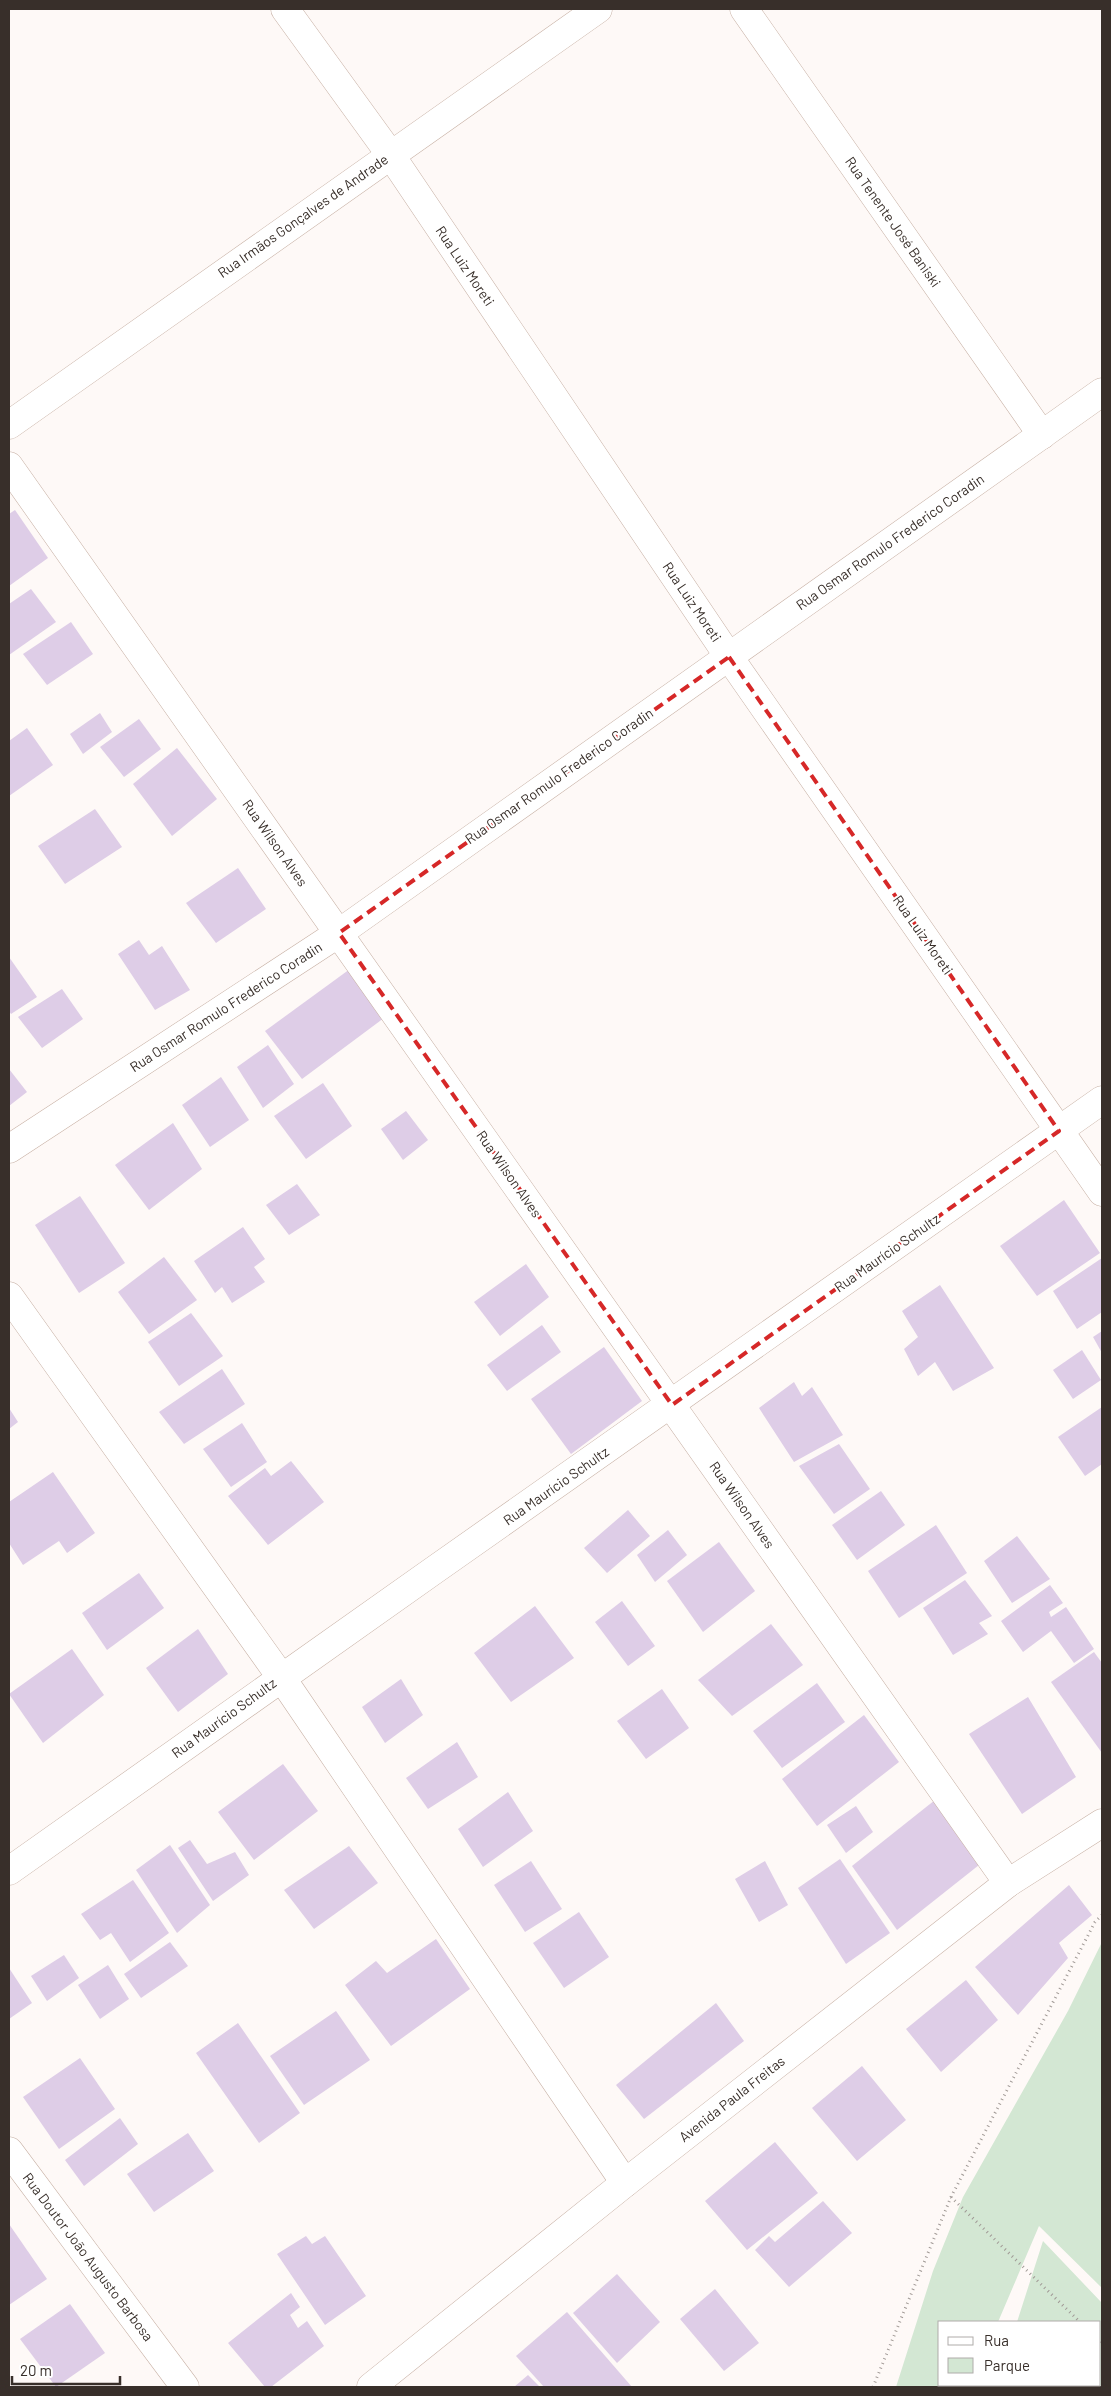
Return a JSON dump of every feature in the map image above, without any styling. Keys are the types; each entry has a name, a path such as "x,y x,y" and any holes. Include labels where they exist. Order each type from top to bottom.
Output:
{"street":[{"name":"Rua Luiz Moreti","path":"285,9 390,154 729,657 1102,1192"},
{"name":"Rua Irmãos Gonçalves de Andrade","path":"9,425 390,154 598,9"},
{"name":"Rua Tenente José Baniski","path":"744,9 1042,435"},
{"name":"Rua Osmar Romulo Frederico Coradin","path":"9,1149 339,933 1102,392"},
{"name":"Rua Wilson Alves","path":"9,466 1008,1883"},
{"name":"Rua Maurício Schultz","path":"9,1871 281,1677 672,1405 1102,1100"},
{"path":"9,1296 281,1677 625,2183"},
{"name":"Avenida Paula Freitas","path":"370,2387 625,2183 1008,1883 1102,1823"},
{"name":"Rua Doutor João Augusto Barbosa","path":"9,2151 185,2387"}],"path":[{"path":"872,2387 951,2197 1095,1922 1102,1915"},
{"path":"951,2197 1079,2321"}],"highlighted area":[{"path":"729,657 1059,1131 672,1405 339,933"}],"green space":[{"path":"1102,1942 1102,2288 1039,2226 998,2321 938,2321 938,2386 970,2387 896,2387 933,2271 963,2197 1068,2011"},
{"path":"1043,2241 1102,2303 1102,2387 996,2387 1101,2386 1101,2321 1017,2321"}],"building":[{"path":"15,510 48,558 9,586 9,514"},
{"path":"31,589 56,622 9,655 9,604"},
{"path":"71,622 93,654 47,685 23,654"},
{"path":"100,713 112,732 83,754 70,734"},
{"path":"139,719 161,749 124,777 100,747"},
{"path":"27,728 53,765 9,796 9,741"},
{"path":"177,748 217,799 172,836 133,784"},
{"path":"95,809 122,847 65,884 38,846"},
{"path":"238,868 266,909 216,943 186,903"},
{"path":"139,940 149,955 162,946 190,990 155,1010 118,954"},
{"path":"9,957 37,997 11,1014 9,1011"},
{"path":"350,969 384,1018 302,1079 265,1031"},
{"path":"62,989 83,1019 42,1048 18,1017"},
{"path":"268,1045 294,1084 263,1108 237,1067"},
{"path":"9,1069 27,1092 9,1106"},
{"path":"221,1077 249,1120 210,1147 182,1105"},
{"path":"323,1083 352,1126 306,1159 274,1116"},
{"path":"406,1111 428,1140 403,1160 381,1129"},
{"path":"173,1123 202,1169 149,1210 115,1165"},
{"path":"297,1184 320,1215 289,1235 266,1205"},
{"path":"80,1196 125,1263 79,1293 35,1225"},
{"path":"1064,1200 1100,1253 1037,1296 1000,1246"},
{"path":"243,1227 265,1259 254,1267 265,1282 232,1303 222,1287 215,1293 194,1261"},
{"path":"164,1257 197,1300 149,1334 118,1292"},
{"path":"1102,1258 1102,1312 1077,1329 1053,1291"},
{"path":"526,1264 549,1297 500,1336 474,1302"},
{"path":"940,1285 994,1368 953,1391 935,1362 918,1376 904,1349 918,1337 902,1311"},
{"path":"191,1313 223,1356 179,1386 148,1342"},
{"path":"542,1325 561,1352 507,1391 487,1365"},
{"path":"1102,1331 1102,1353 1093,1337"},
{"path":"604,1347 642,1401 571,1454 531,1399"},
{"path":"1082,1350 1101,1380 1073,1399 1053,1370"},
{"path":"222,1369 245,1404 184,1444 159,1412"},
{"path":"794,1382 802,1396 812,1387 843,1435 794,1462 759,1408"},
{"path":"1102,1407 1102,1464 1085,1476 1058,1437"},
{"path":"9,1408 18,1422 9,1429"},
{"path":"242,1423 267,1462 231,1487 203,1449"},
{"path":"839,1444 870,1489 834,1514 799,1466"},
{"path":"291,1461 324,1502 268,1545 228,1496 265,1468 271,1476"},
{"path":"53,1472 95,1533 67,1553 59,1541 23,1565 9,1543 9,1502"},
{"path":"881,1491 905,1525 857,1560 832,1525"},
{"path":"628,1510 650,1536 607,1573 584,1548"},
{"path":"936,1525 967,1573 899,1618 868,1571"},
{"path":"668,1530 687,1555 655,1582 637,1555"},
{"path":"1017,1536 1050,1579 1012,1603 984,1561"},
{"path":"719,1542 755,1591 703,1632 667,1581"},
{"path":"139,1573 164,1608 107,1650 82,1613"},
{"path":"965,1580 992,1616 979,1623 988,1634 953,1655 923,1608"},
{"path":"1050,1585 1063,1603 1049,1612 1051,1617 1066,1607 1094,1649 1074,1663 1051,1631 1023,1652 1001,1621"},
{"path":"622,1601 655,1646 628,1666 595,1622"},
{"path":"535,1606 574,1658 511,1702 474,1653"},
{"path":"771,1624 803,1665 732,1716 698,1680"},
{"path":"198,1629 228,1674 178,1712 146,1668"},
{"path":"72,1649 104,1695 43,1743 9,1694"},
{"path":"1094,1652 1102,1663 1102,1753 1051,1682"},
{"path":"401,1679 423,1715 385,1743 362,1707"},
{"path":"817,1683 845,1722 782,1768 753,1731"},
{"path":"662,1689 689,1728 646,1759 617,1721"},
{"path":"1028,1697 1076,1777 1022,1814 969,1734"},
{"path":"864,1715 899,1762 817,1826 782,1779"},
{"path":"457,1742 478,1777 428,1809 406,1778"},
{"path":"283,1764 318,1811 254,1860 218,1812"},
{"path":"508,1792 533,1831 483,1867 458,1829"},
{"path":"935,1800 979,1865 897,1930 852,1866"},
{"path":"856,1806 873,1832 846,1853 827,1825"},
{"path":"190,1840 207,1864 235,1852 249,1875 213,1901 178,1848"},
{"path":"170,1845 210,1905 177,1933 136,1870"},
{"path":"349,1846 378,1883 314,1929 284,1890"},
{"path":"840,1859 890,1933 846,1964 798,1888"},
{"path":"531,1861 562,1909 525,1932 494,1885"},
{"path":"765,1861 788,1905 759,1922 735,1879"},
{"path":"133,1880 169,1933 130,1962 111,1933 100,1940 81,1914"},
{"path":"1069,1885 1092,1915 1059,1943 1068,1958 1018,2015 975,1967"},
{"path":"579,1912 609,1957 564,1988 533,1943"},
{"path":"436,1939 470,1989 391,2046 345,1985 376,1961 387,1973"},
{"path":"170,1942 188,1966 141,1998 124,1974"},
{"path":"64,1955 79,1978 47,2001 31,1976"},
{"path":"108,1965 129,1999 100,2019 78,1985"},
{"path":"9,1968 32,2003 9,2019"},
{"path":"966,1980 998,2020 941,2072 906,2029"},
{"path":"716,2003 744,2041 644,2119 616,2085"},
{"path":"336,2011 370,2060 304,2105 270,2056"},
{"path":"238,2023 300,2113 259,2143 196,2053"},
{"path":"80,2058 115,2109 59,2149 23,2097"},
{"path":"862,2066 906,2120 857,2161 812,2108"},
{"path":"120,2118 138,2144 84,2186 65,2160"},
{"path":"188,2133 214,2171 154,2212 127,2174"},
{"path":"775,2142 818,2193 747,2250 705,2201"},
{"path":"823,2201 852,2233 789,2287 755,2250 769,2236 775,2242"},
{"path":"9,2224 47,2279 9,2305"},
{"path":"306,2236 312,2244 325,2236 366,2296 325,2325 277,2254"},
{"path":"617,2274 660,2322 617,2363 573,2313"},
{"path":"715,2289 759,2343 724,2371 680,2319"},
{"path":"291,2293 300,2307 290,2315 298,2328 307,2321 324,2346 271,2387 265,2387 228,2343"},
{"path":"70,2304 105,2353 56,2387 20,2339"},
{"path":"567,2312 632,2387 544,2387 516,2356"},
{"path":"528,2375 540,2387 514,2387"}]}
